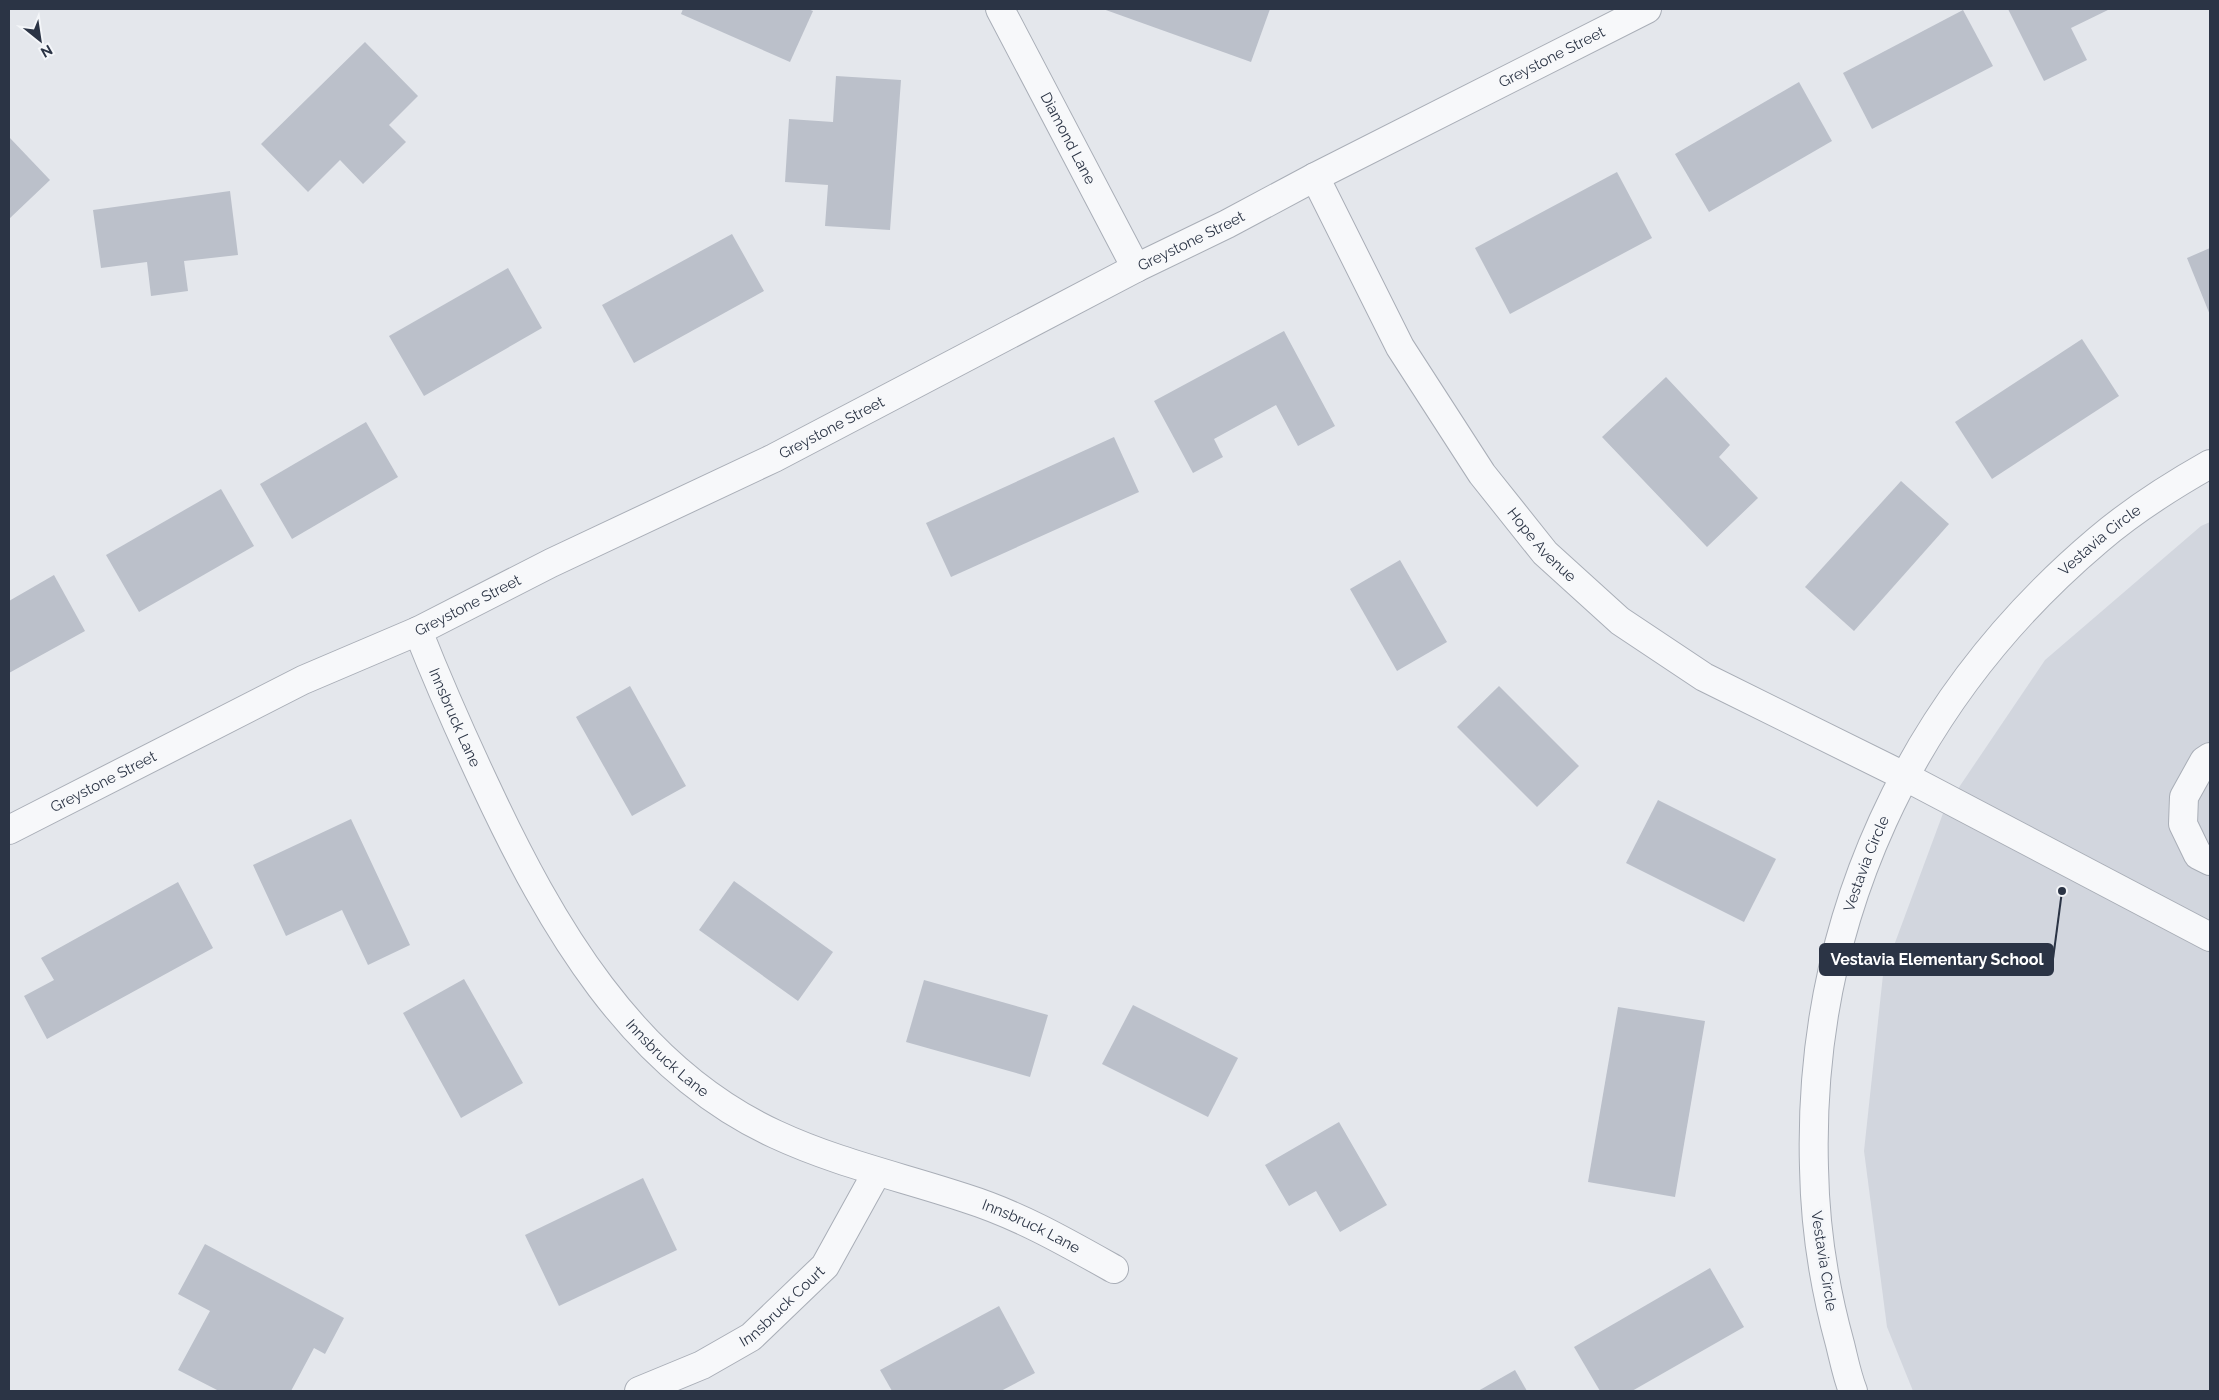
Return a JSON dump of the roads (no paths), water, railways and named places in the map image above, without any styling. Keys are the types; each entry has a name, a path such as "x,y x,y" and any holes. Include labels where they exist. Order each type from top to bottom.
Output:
{"street":[{"name":"Diamond Lane","path":"1000,9 1136,268"},
{"name":"Greystone Street","path":"9,830 303,680 418,631 550,563 774,458 1136,268 1227,224 1647,9"},
{"name":"Hope Avenue","path":"1316,177 1400,347 1482,474 1546,553 1620,621 1704,677 1904,776 2210,937"},
{"name":"Vestavia Circle","path":"1850,1390 1828,1300 1815,1212 1812,1122 1820,1032 1838,944 1866,858 1904,776 1944,710 1984,656 2042,591 2100,538 2162,492 2210,464"},
{"name":"Innsbruck Lane","path":"418,631 444,698 509,837 557,924 585,967 615,1006 650,1044 688,1080 730,1110 773,1134 820,1154 967,1198 1029,1222 1114,1269"},
{"path":"2210,757 2204,761 2184,797 2183,824 2198,855 2210,861"},
{"name":"Innsbruck Court","path":"639,1391 702,1365 750,1337 825,1266 877,1172"}],"place":[{"name":"Vestavia Elementary School","path":"2062,891"}]}
